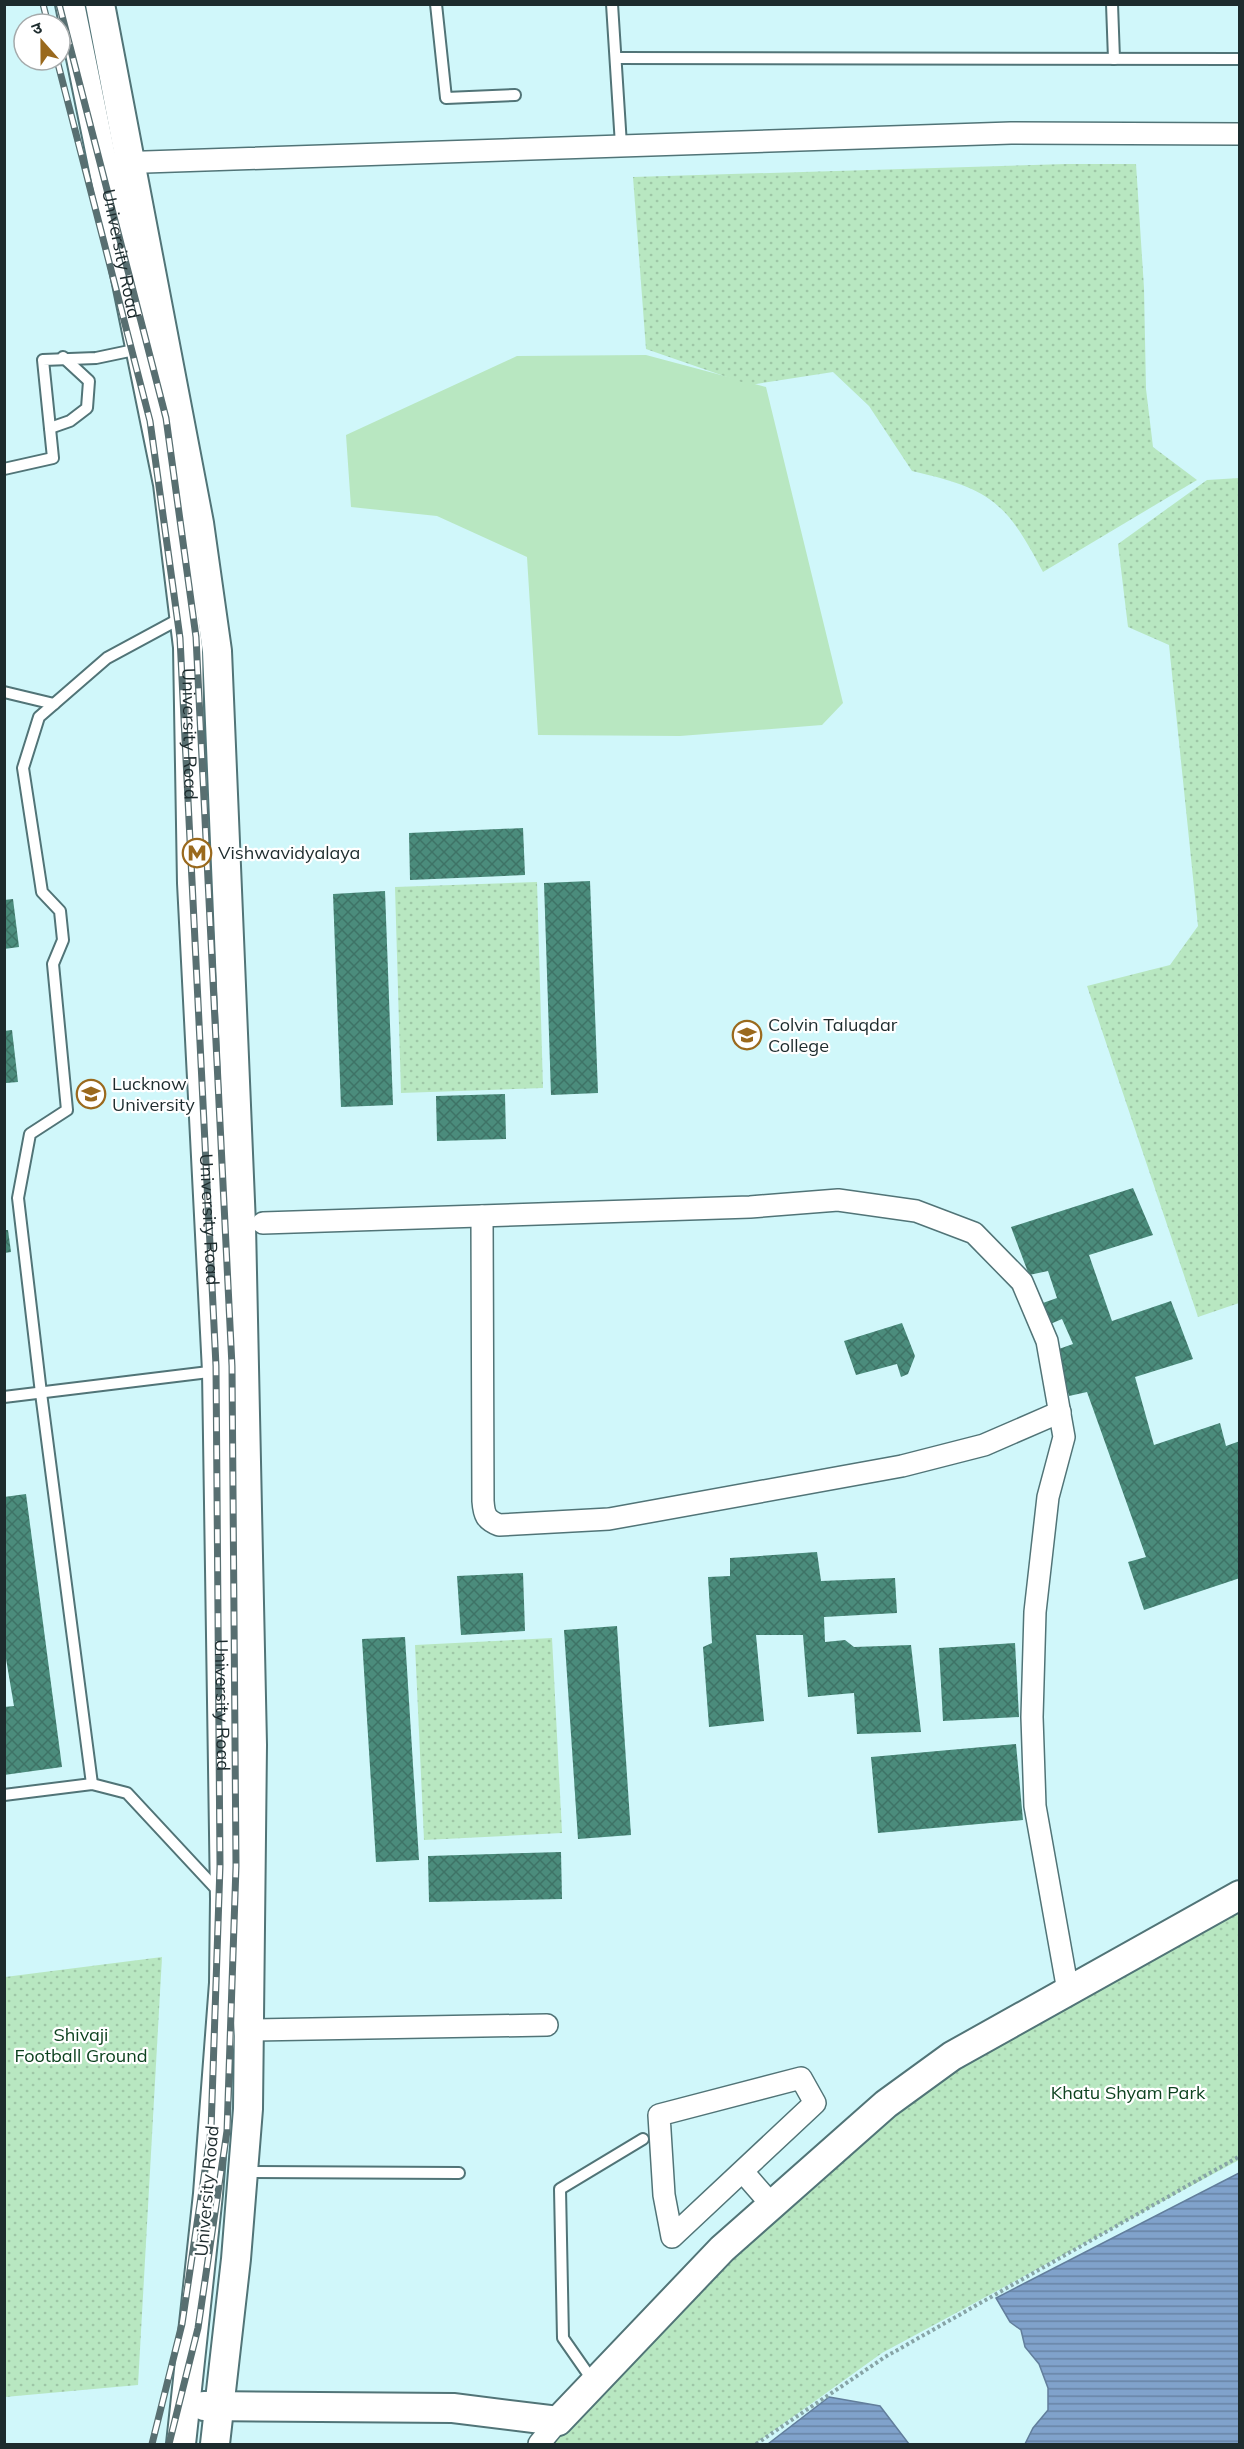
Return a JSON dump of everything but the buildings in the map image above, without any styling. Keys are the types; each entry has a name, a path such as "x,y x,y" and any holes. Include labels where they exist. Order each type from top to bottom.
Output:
{"main road":[{"name":"University Road","path":"70,4 168,484 198,615 217,651 252,1224 252,1745 224,1983 208,2194 181,2445"},
{"name":"University Road","path":"100,4 199,523 192,883 217,1371 234,1912 249,2030 244,2172 221,2406 215,2445"},
{"path":"186,2405 453,2408 558,2421 722,2249 886,2104 952,2056 1239,1895"}],"street":[{"path":"101,164 1011,133 1239,134"},
{"path":"252,1224 750,1207 838,1200 916,1211 974,1233 1022,1282 1047,1341 1064,1437 1048,1497 1035,1612 1032,1717 1035,1806 1068,1991"},
{"path":"482,1216 483,1501 484,1514 489,1521 499,1525 609,1518 902,1466 984,1445 1060,1412"},
{"path":"249,2030 546,2025"},
{"path":"801,2078 815,2103 744,2173 672,2237 664,2195 659,2115 801,2078"},
{"path":"744,2173 771,2204"},
{"path":"538,2445 558,2421"}],"lane":[{"path":"436,4 446,98 515,95"},
{"path":"612,4 621,145"},
{"path":"1112,4 1114,59"},
{"path":"616,58 1239,59"},
{"path":"4,469 53,458 43,360 63,357 96,358 140,349"},
{"path":"50,428 70,421 87,408 89,381 63,357"},
{"path":"92,1784 18,1198 30,1134 67,1110 53,964 63,940 60,911 42,892 23,768 39,717 107,658 198,615"},
{"path":"4,692 54,704"},
{"path":"4,1397 217,1371"},
{"path":"4,1795 92,1784 127,1793 234,1912"},
{"path":"595,2384 563,2338 560,2189 643,2139"},
{"path":"244,2172 459,2173"}],"path":[{"path":"756,2445 885,2356 1239,2156"}],"green space":[{"path":"1136,164 1144,288 1146,389 1153,447 1197,480 1043,572 1018,529 993,502 960,484 912,471 869,406 833,372 750,385 646,349 633,177"},
{"path":"646,355 766,387 843,703 822,725 680,736 538,735 527,557 437,516 351,507 346,435 517,356"},
{"path":"1239,478 1239,1303 1198,1317 1087,986 1170,965 1198,926 1169,645 1128,627 1118,544 1207,480"},
{"path":"537,882 543,1088 401,1093 395,887"},
{"path":"552,1638 562,1833 424,1840 415,1645"},
{"name":"Khatu Shyam Park","path":"1239,1901 1239,2160 882,2353 755,2444 552,2444 711,2276 890,2111"},
{"name":"Shivaji Football Ground","path":"162,1957 138,2385 5,2397 5,1977"}],"water":[{"path":"1239,2173 1239,2444 1025,2444 1033,2428 1048,2410 1048,2388 1039,2364 1025,2347 1021,2330 1010,2322 996,2298"},
{"path":"829,2397 880,2406 909,2444 768,2444"}],"railway":[{"path":"43,4 45,12"},
{"path":"59,4 166,418 196,637 232,1366 236,1866 227,2131 198,2328 169,2444"},
{"path":"60,72 150,421 180,638 216,1366 220,1866 211,2130 182,2324 152,2444"}],"place":[{"name":"Vishwavidyalaya","path":"197,853"},
{"name":"Colvin Taluqdar College","path":"747,1035"},
{"name":"Lucknow University","path":"91,1094"}]}
